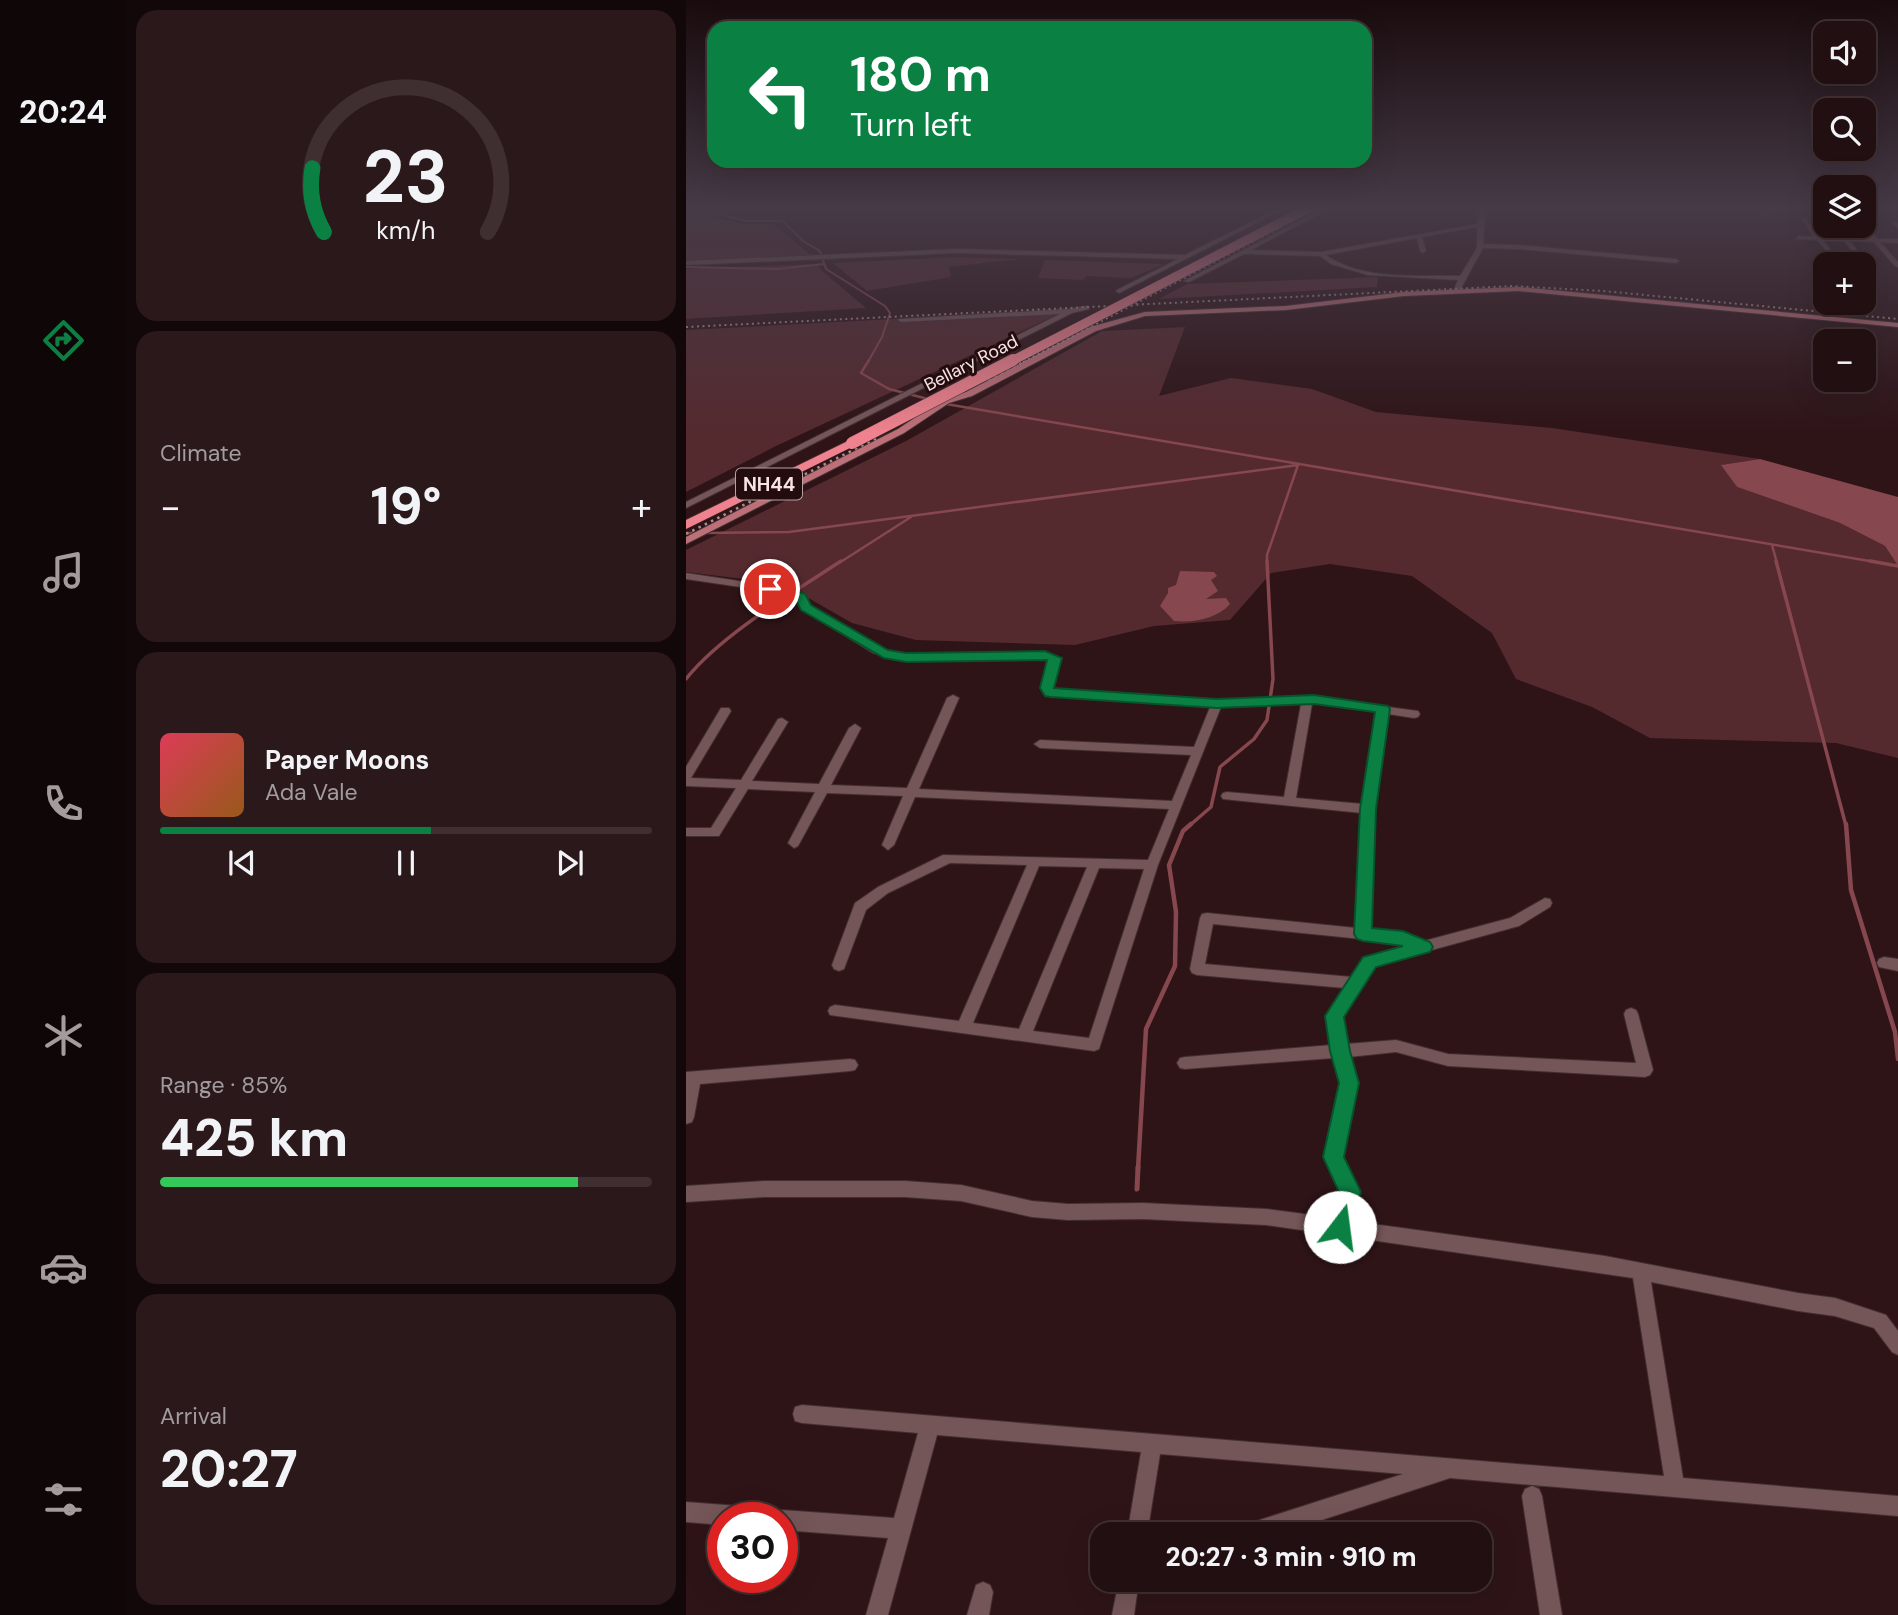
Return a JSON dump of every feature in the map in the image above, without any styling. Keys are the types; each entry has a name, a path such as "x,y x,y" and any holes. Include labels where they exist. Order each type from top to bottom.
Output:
{"highway":[{"name":"Bellary Road","path":"686,525 1158,282"},
{"name":"Bellary Road","path":"686,515 848,441"}],"main road":[{"path":"686,541 901,431 946,401 969,394 1093,329 1146,314 1286,308 1457,290 1518,289 1898,325"}],"street":[{"path":"1119,291 1136,282"},
{"path":"1457,290 1460,282"},
{"path":"901,320 1087,308"},
{"path":"686,505 1070,311"},
{"path":"686,576 783,590 800,597 806,607 884,653 906,657 1045,655 1055,658 1047,688 1050,692 1217,704 1307,700 1414,714"},
{"path":"888,845 953,698"},
{"path":"1290,800 1307,700"},
{"path":"835,1011 1094,1045 1152,865 1217,704"},
{"path":"1363,934 1368,809 1383,709"},
{"path":"686,777 725,711"},
{"path":"686,832 715,833 782,722"},
{"path":"794,843 855,728"},
{"path":"1040,744 1198,751"},
{"path":"686,782 1177,804"},
{"path":"1227,796 1368,809"},
{"path":"839,965 860,907 883,890 948,858 1152,865"},
{"path":"962,1028 1035,861"},
{"path":"1024,1035 1095,863"},
{"path":"1340,1227 1350,1192 1334,1157 1349,1083 1334,1016 1370,962 1514,922 1545,902"},
{"path":"1356,983 1197,969 1207,918 1403,938 1424,947"},
{"path":"1185,1063 1396,1046 1448,1060 1645,1070 1631,1014"},
{"path":"686,1117 690,1079 850,1065"},
{"path":"686,1194 775,1189 905,1189 961,1193 1032,1209 1266,1217 1495,1247 1835,1307 1880,1321 1898,1346"},
{"path":"1641,1271 1675,1488"},
{"path":"802,1414 1898,1506"},
{"path":"877,1615 930,1425"},
{"path":"1139,1522 1152,1445"},
{"path":"1285,1522 1450,1469"},
{"path":"1532,1496 1551,1615"},
{"path":"686,1512 707,1514"},
{"path":"798,1521 901,1529"},
{"path":"978,1615 983,1592"},
{"path":"1123,1615 1127,1592"}],"shaded area":[{"path":"686,282 836,282 866,308 686,319"},
{"path":"857,282 919,282 867,291"},
{"path":"1377,282 1377,287 1159,299 1187,284"},
{"path":"1067,310 776,446 686,492 686,330"},
{"path":"1185,327 1159,396 1231,378 1312,389 1376,412 1552,428 1760,459 1722,465 1737,487 1840,523 1885,546 1898,566 1898,758 1836,743 1650,738 1592,707 1516,679 1492,633 1412,576 1330,564 1271,573 1230,620 1154,626 1075,645 916,640 852,623 784,584 686,572 686,550 906,441 1102,331"},
{"path":"1760,459 1898,497 1898,566 1885,546 1840,523 1737,487 1721,465"},
{"path":"1180,571 1214,572 1217,576 1211,580 1218,591 1206,599 1226,598 1230,604 1204,619 1174,621 1160,606 1168,588 1176,585"}],"waterway":[{"path":"847,282 885,306 890,313 882,337 868,362"},
{"path":"869,360 861,373 889,389 928,399"},
{"path":"946,404 1881,563"},
{"path":"706,533 789,532 1298,465 1267,561"},
{"path":"839,563 911,517"},
{"path":"686,533 698,533"},
{"path":"1772,545 1777,563"},
{"path":"686,679 718,646 841,561"},
{"path":"1189,826 1211,807 1220,767 1254,739 1267,720 1273,679 1267,561"},
{"path":"1776,561 1846,826"},
{"path":"1870,561 1898,566"},
{"path":"1138,1169 1146,1029 1175,966 1176,912 1169,865 1183,831 1191,824"},
{"path":"1846,824 1851,890 1895,1032 1898,1059"},
{"path":"1137,1189 1138,1167"}],"railway":[{"path":"1133,305 1176,282"},
{"path":"1133,305 1512,286 1603,291 1898,319"},
{"path":"686,327 1133,305"},
{"path":"1023,362 1133,305"},
{"path":"988,380 1026,360"},
{"path":"686,534 879,437"}],"route":[{"path":"770,589 783,590 800,597 806,607 869,647 884,653 906,657 1045,655 1055,658 1047,688 1050,692 1217,704 1314,700 1383,709 1368,809 1363,934 1403,938 1424,947 1370,962 1334,1016 1349,1083 1334,1157 1350,1192 1340,1227"}]}
